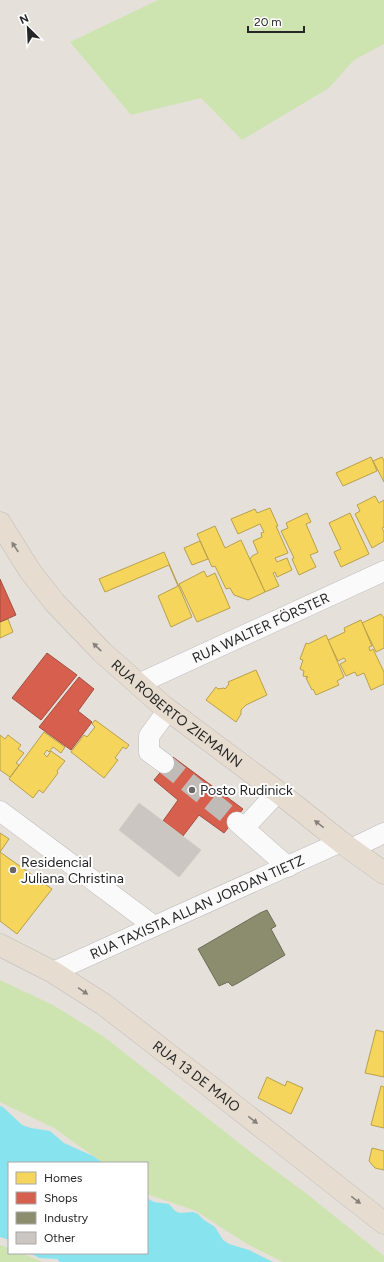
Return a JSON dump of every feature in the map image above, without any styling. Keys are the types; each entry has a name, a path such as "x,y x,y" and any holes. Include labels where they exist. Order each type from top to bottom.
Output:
{"main road":[{"name":"RUA ROBERTO ZIEMANN","path":"0,522 30,570 55,603 102,652 168,710 278,792 346,846 384,873"},
{"name":"RUA 13 DE MAIO","path":"0,945 53,972 90,995 156,1044 384,1223"}],"street":[{"name":"RUA WALTER FÖRSTER","path":"138,684 384,571"},
{"path":"164,763 149,752 149,736 168,710"},
{"path":"278,792 240,825 288,867"},
{"path":"0,811 154,926"},
{"name":"RUA TAXISTA ALLAN JORDAN TIETZ","path":"53,972 288,867 384,833"}],"green space":[{"path":"158,0 384,0 384,44 354,60 329,88 242,140 201,98 131,115 70,42"},
{"path":"0,980 53,1005 103,1036 257,1157 307,1194 384,1256 384,1262 283,1262 247,1244 196,1211 148,1194 148,1162 102,1162 54,1128 0,1102"},
{"path":"0,1245 8,1248 8,1254 23,1254 43,1262 0,1262"}],"water":[{"path":"0,1106 3,1107 22,1125 50,1131 64,1143 93,1156 102,1162 8,1162 8,1240 0,1237"},
{"path":"148,1199 154,1202 169,1204 175,1211 180,1213 193,1212 198,1214 215,1227 223,1240 229,1244 249,1250 273,1262 60,1262 57,1259 39,1258 32,1254 148,1254"}],"building: Homes":[{"path":"371,457 377,471 343,486 336,473"},
{"path":"382,457 384,461 384,482 373,461"},
{"path":"375,496 379,503 384,500 384,527 382,528 384,532 384,541 372,548 355,514 360,511 357,505"},
{"path":"270,508 288,553 275,558 277,562 287,558 292,570 277,577 275,572 273,573 279,586 265,592 250,559 258,553 253,541 262,537 261,533 264,532 260,524 238,534 231,519 255,509 257,513"},
{"path":"307,513 311,522 306,524 318,552 310,555 316,567 299,575 292,559 294,558 281,531 288,528 286,523"},
{"path":"350,513 369,554 341,567 334,552 341,549 329,523"},
{"path":"215,526 225,548 241,540 265,592 248,600 234,595 230,588 226,589 215,566 212,567 197,534"},
{"path":"200,541 208,559 192,565 184,548"},
{"path":"164,552 192,617 171,627 158,596 178,586 169,565 105,592 99,579"},
{"path":"204,571 207,577 215,573 230,608 197,622 179,584"},
{"path":"381,614 384,618 384,648 376,652 362,623"},
{"path":"8,619 13,632 0,638 0,622"},
{"path":"361,620 372,646 369,647 370,651 373,649 384,672 384,684 371,690 364,673 357,676 355,672 346,676 340,664 346,661 344,658 338,661 328,640 345,632 344,628"},
{"path":"326,635 344,677 337,681 339,685 316,695 306,678 308,677 303,676 304,671 300,669 303,660 300,659 306,643 308,644"},
{"path":"256,670 267,695 246,705 241,710 241,714 236,722 206,700 216,687 218,689 225,689 229,684 228,682"},
{"path":"95,720 129,745 126,749 123,747 115,758 118,760 104,778 71,752 84,735 87,737 95,727 92,724"},
{"path":"44,732 65,747 61,753 53,747 49,752 47,750 44,754 47,757 51,751 65,761 43,793 39,790 33,798 9,779"},
{"path":"0,735 5,739 8,735 21,745 18,749 24,753 16,763 19,765 10,777 0,770"},
{"path":"0,833 9,839 0,852"},
{"name":"Residencial Juliana Christina","path":"0,852 52,889 17,934 0,921"},
{"path":"376,1030 384,1032 384,1077 365,1073"},
{"path":"267,1077 285,1086 287,1081 303,1088 291,1114 258,1098"},
{"path":"381,1086 384,1087 384,1128 371,1125"},
{"path":"372,1148 384,1151 384,1170 375,1168 369,1161"}],"building: Shops":[{"path":"0,579 16,615 0,622"},
{"path":"47,653 77,675 41,720 12,698"},
{"path":"79,677 94,689 78,711 92,722 71,750 39,727"},
{"name":"Posto Rudinick","path":"173,757 243,809 224,833 199,815 183,836 163,821 178,800 154,780"}],"building: Industry":[{"path":"267,910 276,926 271,929 285,955 232,986 228,982 219,986 198,949"}],"building: Other":[{"path":"139,803 201,850 179,877 119,830"}],"tunnel":[{"path":"164,763 237,822"}],"place":[{"name":"Posto Rudinick","path":"192,790"},
{"name":"Residencial Juliana Christina","path":"13,870"}]}
